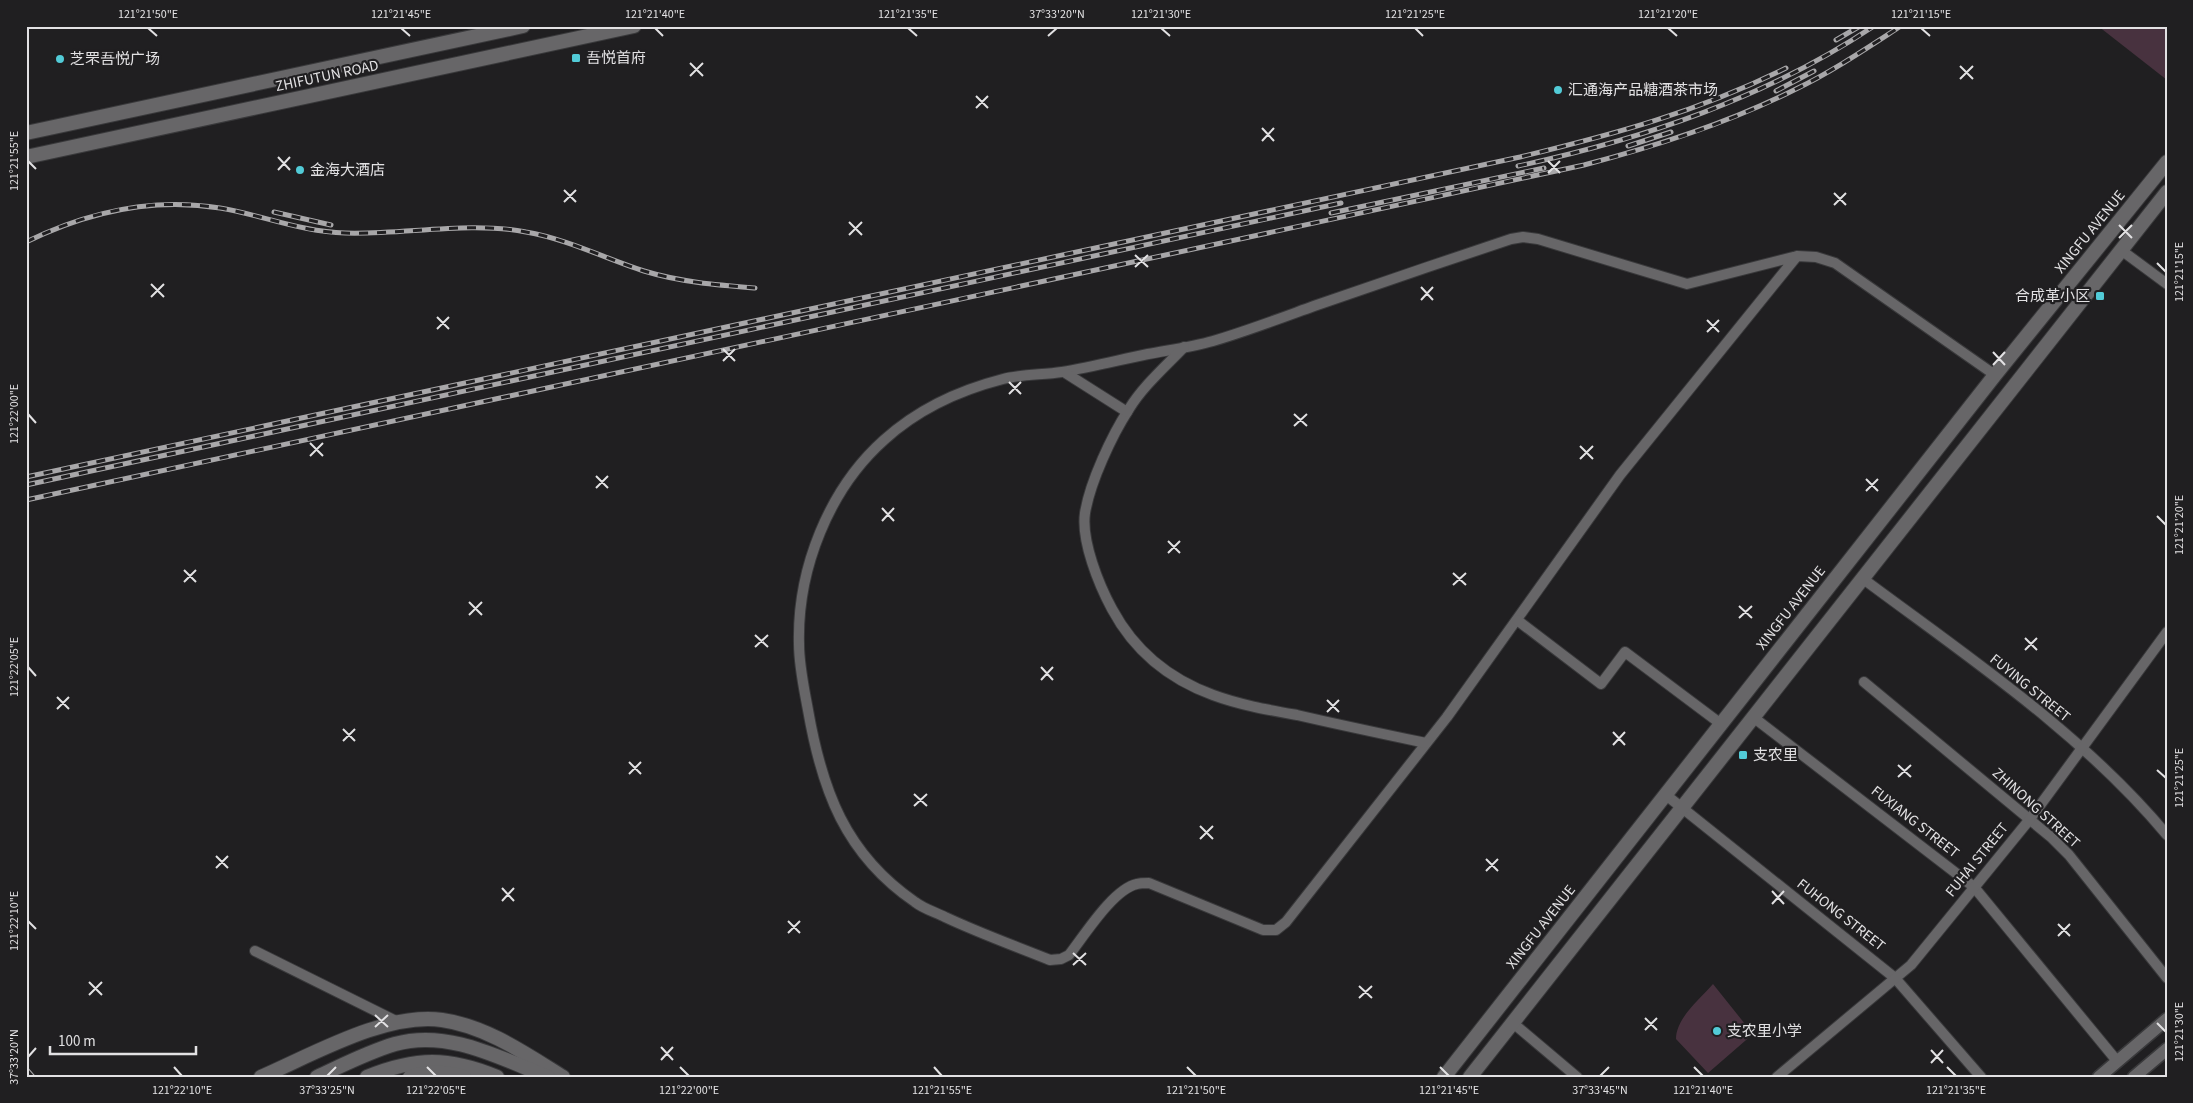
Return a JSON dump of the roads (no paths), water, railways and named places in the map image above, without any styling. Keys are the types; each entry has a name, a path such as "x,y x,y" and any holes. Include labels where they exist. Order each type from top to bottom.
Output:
{"main road":[{"name":"ZHIFUTUN ROAD","path":"26,133 523,26"},
{"name":"ZHIFUTUN ROAD","path":"26,157 634,26"},
{"name":"XINGFU AVENUE","path":"1444,1077 1995,375 2167,162"},
{"path":"1470,1077 2167,192"},
{"path":"261,1077 376,1027 441,1020 463,1025 504,1041 563,1077"},
{"path":"317,1077 389,1046 427,1040 449,1042 477,1048 548,1077"},
{"path":"367,1077 411,1062 432,1061 469,1066 497,1077"},
{"path":"410,1077 421,1073 443,1072 464,1077"}],"street":[{"path":"1797,256 1620,476 1426,743 1292,914 1276,930 1263,930 1148,883 1136,884 1122,891 1113,900 1069,955 1061,959 1050,960 966,927 917,904 886,879 852,841 834,807 814,742 802,675 799,643 800,613 807,572 819,536 835,502 858,468 884,440 915,417 957,395 1005,379 1064,372 1213,341 1511,239 1523,237 1687,284 1797,256 1816,257 1835,263 1995,375"},
{"path":"2121,250 2167,284"},
{"path":"1184,347 1156,376 1127,412 1094,480 1085,514 1088,549 1100,587 1130,640 1168,674 1212,695 1426,743"},
{"path":"1064,372 1127,412"},
{"name":"FUYING STREET","path":"1862,578 1999,680 2082,748 2142,805 2167,835"},
{"path":"1517,620 1601,684 1625,652 1721,724"},
{"name":"FUHAI STREET","path":"1777,1077 1911,965 2030,819 2167,632"},
{"name":"ZHINONG STREET","path":"1864,682 2030,819 2069,855 2167,978"},
{"name":"FUXIANG STREET","path":"1753,717 1974,887 2117,1061"},
{"name":"FUHONG STREET","path":"1666,795 1895,978 1981,1077"},
{"path":"255,951 400,1023"},
{"path":"2099,1077 2167,1019"},
{"path":"1513,1023 1577,1077"},
{"path":"2134,1077 2167,1049"}],"railway":[{"path":"1836,40 1860,26"},
{"path":"1518,166 1611,143 1702,113 1747,95 1790,74 1833,52 1874,26"},
{"path":"26,500 1584,165 1692,133 1745,113 1823,75 1901,26"},
{"path":"26,477 1520,157 1589,140 1688,109 1753,84 1786,68"},
{"path":"1776,91 1814,71"},
{"path":"1628,146 1671,132"},
{"path":"1331,213 1544,168"},
{"path":"26,485 1341,203"},
{"path":"26,242 72,222 96,215 145,206 195,205 236,211 313,230 329,232 367,233 459,228 504,229 526,232 571,244 658,275 755,288"},
{"path":"274,212 331,225"},
{"path":"26,1069 33,1077"}],"place":[{"name":"吾悦首府","path":"576,58"},
{"name":"芝罘吾悦广场","path":"60,59"},
{"name":"汇通海产品糖酒茶市场","path":"1558,90"},
{"name":"金海大酒店","path":"300,170"},
{"name":"合成革小区","path":"2100,296"},
{"name":"支农里","path":"1743,755"},
{"name":"支农里小学","path":"1717,1031"}]}
